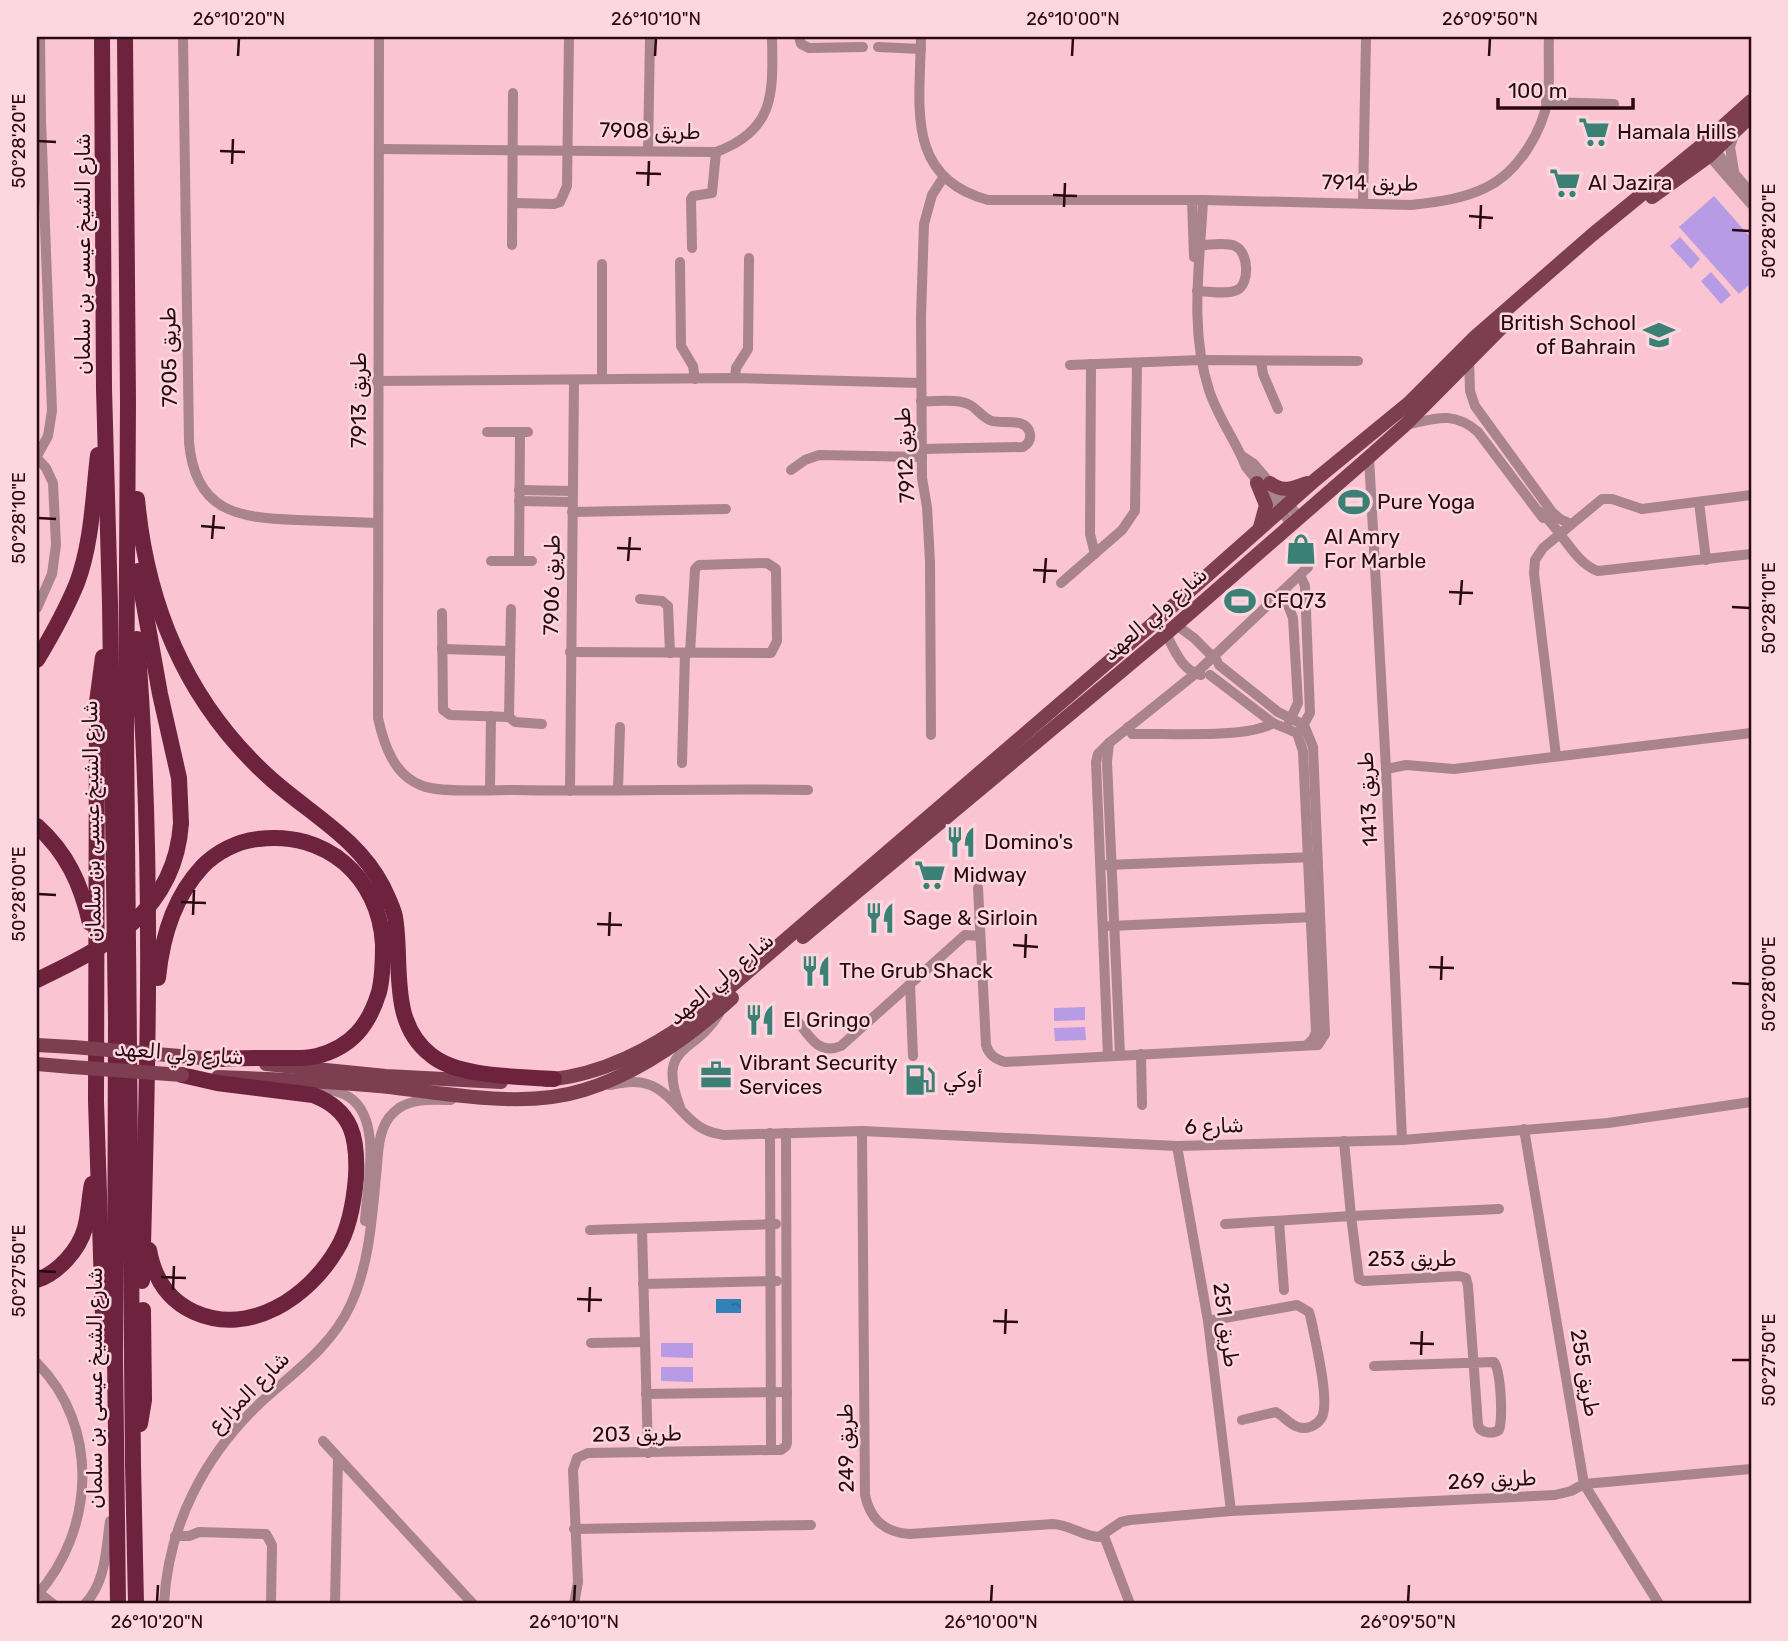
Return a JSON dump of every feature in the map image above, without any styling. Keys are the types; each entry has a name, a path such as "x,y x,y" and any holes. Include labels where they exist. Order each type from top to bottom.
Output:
{"highway":[{"name":"شارع الشيخ عيسى بن سلمان","path":"102,37 104,389 116,1021 115,1354 118,1604"},
{"name":"شارع الشيخ عيسى بن سلمان","path":"125,37 127,749 133,1464 138,1599"},
{"path":"37,660 57,628 78,581 87,545 104,389"},
{"path":"128,402 140,534 152,591 175,649 200,697 235,743 271,779 341,833 366,860 383,887 394,915 402,1010 414,1038 431,1056 467,1070 554,1079"},
{"path":"37,980 99,949 122,932 143,912 169,877 177,851 181,823 178,778 149,640 128,501"},
{"path":"128,531 146,777 149,891 144,1134 144,1400 133,1464"},
{"path":"110,603 97,702 96,1101 110,1521 110,1604"},
{"path":"37,826 63,853 74,870 85,902 97,965"},
{"path":"144,1134 161,948 176,903 203,866 224,850 249,840 278,836 307,841 333,854 357,874 372,896 382,928 381,984 372,1015 358,1035 315,1057 210,1059"},
{"path":"144,1217 152,1265 167,1293 190,1310 204,1316 223,1319 263,1314 299,1294 319,1275 339,1247 351,1212 357,1151 355,1135 344,1115 327,1100 313,1095 217,1083 182,1075"},
{"path":"37,1280 48,1276 71,1255 85,1231 92,1178 96,1101"}],"main road":[{"name":"شارع ولي العهد","path":"1708,148 1751,101"},
{"name":"شارع ولي العهد","path":"37,1045 180,1055 399,1077 487,1082 576,1077 647,1049 699,1014 1260,528 1409,403 1475,337 1526,299 1708,148 1736,130 1751,116"},
{"name":"شارع ولي العهد","path":"37,1064 182,1075 348,1083 523,1099 555,1097 616,1078 678,1043 1170,629 1405,425 1526,299"},
{"path":"1263,483 1275,488 1292,489 1315,481"},
{"path":"1260,528 1266,505 1263,483"},
{"path":"1170,629 1168,621 1203,587 1224,560"}],"street":[{"path":"37,608 52,574 56,545 53,483 37,457 48,436 52,411 39,120 40,37"},
{"name":"طريق 7905","path":"183,37 189,443 195,472 202,486 217,502 236,514 251,518 378,523"},
{"name":"طريق 7913","path":"379,37 378,718 382,739 392,761 405,776 423,787 490,790"},
{"name":"طريق 7908","path":"568,149 569,37"},
{"path":"648,150 650,37"},
{"name":"طريق 7908","path":"379,149 716,152 736,144 751,132 764,115 771,98 773,80 772,37"},
{"path":"799,37 801,44 808,48 863,47"},
{"path":"1363,202 1366,37"},
{"name":"طريق 7914","path":"920,43 923,144 943,178 967,194 988,200 1198,200 1411,205 1440,201 1488,187 1518,160 1534,138 1546,102 1549,37"},
{"path":"878,47 920,43"},
{"path":"512,245 513,93"},
{"path":"1546,102 1614,104"},
{"path":"1735,173 1730,147 1736,130"},
{"path":"1708,148 1735,173 1751,193"},
{"path":"1708,148 1751,204"},
{"path":"513,203 560,202 567,186 568,149"},
{"path":"692,248 691,199 693,196 712,193 716,152"},
{"name":"طريق 7912","path":"931,735 930,562 921,453 923,224 928,205 943,178"},
{"path":"1198,200 1201,245 1197,290 1201,360 1216,411 1242,456 1252,461 1263,483 1296,521"},
{"path":"1197,270 1194,256 1198,200"},
{"path":"1197,290 1231,292 1241,288 1245,279 1245,259 1236,246 1201,245"},
{"path":"735,378 736,368 748,349 749,258"},
{"path":"680,262 681,346 693,366 695,379"},
{"path":"602,264 602,379"},
{"path":"1469,358 1472,400 1483,428 1540,512 1550,542"},
{"path":"1070,365 1201,360 1358,361"},
{"path":"1261,362 1262,372 1278,409"},
{"path":"1061,583 1126,526 1133,516 1136,505 1137,363"},
{"path":"1091,364 1089,528 1095,554"},
{"path":"377,382 735,378 921,383"},
{"name":"طريق 7906","path":"570,791 574,380"},
{"path":"791,470 805,460 819,455 1023,447 1029,442 1029,430 1022,423 993,421 968,404 921,401"},
{"path":"1405,425 1442,417 1455,418 1483,428 1552,512 1571,524"},
{"path":"487,432 524,432 519,495 519,561"},
{"name":"طريق 1413","path":"1369,457 1402,1140"},
{"path":"519,495 572,502 726,509"},
{"path":"1556,756 1534,566 1538,554 1602,499 1612,499 1642,509 1751,495"},
{"path":"1699,502 1706,560"},
{"path":"1540,512 1587,566 1598,571 1751,554"},
{"path":"491,561 532,561"},
{"path":"570,652 670,653 688,653 771,653 777,640 776,569 773,565 767,562 699,565 695,569 688,653 682,762"},
{"path":"1109,926 1100,866 1096,762 1098,754 1195,674 1216,661 1308,567"},
{"path":"978,888 986,1045 993,1058 1005,1062 1307,1045 1316,1032 1315,917 1301,729 1310,713 1305,586 1300,575"},
{"path":"1283,592 1293,618 1298,703 1289,723"},
{"path":"639,599 662,601 668,606 670,653"},
{"path":"509,717 511,609"},
{"path":"442,613 443,710 450,715 509,717 515,722 541,724"},
{"path":"1170,629 1216,661 1289,723 1301,729"},
{"path":"1170,629 1185,666 1195,674 1210,676 1273,723"},
{"path":"442,649 510,651"},
{"path":"1210,676 1216,661"},
{"path":"491,716 490,790 808,790"},
{"path":"1128,727 1132,734 1242,732 1263,729 1273,723 1289,723"},
{"path":"618,790 620,727"},
{"path":"1386,769 1406,765 1454,769 1751,733"},
{"path":"1109,743 1107,762 1112,865 1109,926 1114,1056"},
{"path":"1100,866 1312,857"},
{"path":"1109,926 1315,917"},
{"path":"799,1023 816,1044 834,1049 841,1046 965,935 980,936"},
{"path":"909,984 913,1056"},
{"path":"682,1113 671,1075 674,1060 682,1049 712,1025 723,1006"},
{"path":"1141,1054 1142,1105"},
{"name":"شارع المزارع","path":"294,1080 348,1096 360,1107 368,1121 370,1138 365,1255"},
{"name":"شارع 6","path":"584,1090 624,1082 649,1084 682,1113 708,1131 724,1135 862,1131 1177,1146 1402,1140 1608,1123 1751,1102"},
{"name":"شارع المزارع","path":"164,1604 167,1572 177,1530 195,1487 226,1440 261,1403 317,1352 338,1327 356,1292 370,1238 380,1142 387,1121 398,1109 412,1102 484,1097"},
{"name":"طريق 255","path":"1524,1129 1584,1484 1659,1604"},
{"name":"طريق 249","path":"862,1131 865,1495 870,1511 886,1528 901,1533 1053,1524 1069,1526 1094,1537 1104,1536"},
{"path":"770,1133 771,1450 781,1450 786,1446 786,1133"},
{"path":"1225,1224 1351,1216 1344,1141"},
{"name":"طريق 251","path":"1177,1146 1208,1321 1231,1511"},
{"name":"طريق 253","path":"1473,1362 1491,1361 1497,1367 1501,1426 1496,1432 1482,1431 1478,1424 1466,1279 1459,1276 1364,1281 1359,1279 1351,1216 1499,1209"},
{"path":"1279,1221 1284,1290"},
{"path":"590,1230 786,1223"},
{"path":"642,1230 648,1452"},
{"path":"643,1284 786,1281"},
{"path":"1208,1321 1297,1305 1309,1312 1325,1399 1322,1417 1318,1423 1305,1428 1293,1425 1276,1412 1242,1420"},
{"path":"591,1343 645,1342"},
{"path":"1374,1366 1473,1362"},
{"path":"37,1363 52,1378 66,1402 76,1428 82,1456 83,1483 75,1530 69,1547 38,1599 53,1604"},
{"path":"646,1394 787,1392"},
{"path":"323,1441 473,1604"},
{"name":"طريق 203","path":"574,1604 578,1582 573,1470 576,1458 589,1453 771,1450"},
{"path":"335,1604 338,1458"},
{"name":"طريق 269","path":"1231,1511 1555,1495 1571,1492 1584,1484 1751,1469"},
{"path":"1130,1604 1104,1536 1116,1524 1125,1520 1231,1511"},
{"path":"85,1604 100,1580 110,1521"},
{"path":"574,1529 811,1525"},
{"path":"177,1530 189,1536 199,1532 257,1533 269,1537 272,1545 271,1604"}],"shaded area":[{"path":"1714,196 1751,238 1751,283 1739,294 1679,227"},
{"path":"1680,237 1700,259 1691,269 1670,246"},
{"path":"1711,272 1731,295 1721,304 1701,281"},
{"path":"1085,1007 1085,1020 1054,1021 1054,1008"},
{"path":"1085,1027 1086,1040 1055,1041 1054,1028"},
{"path":"661,1343 693,1343 693,1358 661,1357"},
{"path":"661,1367 693,1367 693,1382 661,1381"}],"water":[{"path":"716,1299 741,1299 741,1313 716,1313"}],"place":[{"name":"Hamala Hills","path":"1594,132"},
{"name":"Al Jazira","path":"1565,183"},
{"name":"British School of Bahrain","path":"1659,335"},
{"name":"Pure Yoga","path":"1354,502"},
{"name":"Al Amry For Marble","path":"1301,549"},
{"name":"CFQ73","path":"1240,601"},
{"name":"Domino's","path":"961,842"},
{"name":"Midway","path":"930,875"},
{"name":"Sage & Sirloin","path":"880,918"},
{"name":"The Grub Shack","path":"816,971"},
{"name":"El Gringo","path":"760,1020"},
{"name":"Vibrant Security Services","path":"716,1075"},
{"name":"أوكي","path":"920,1080"}]}
